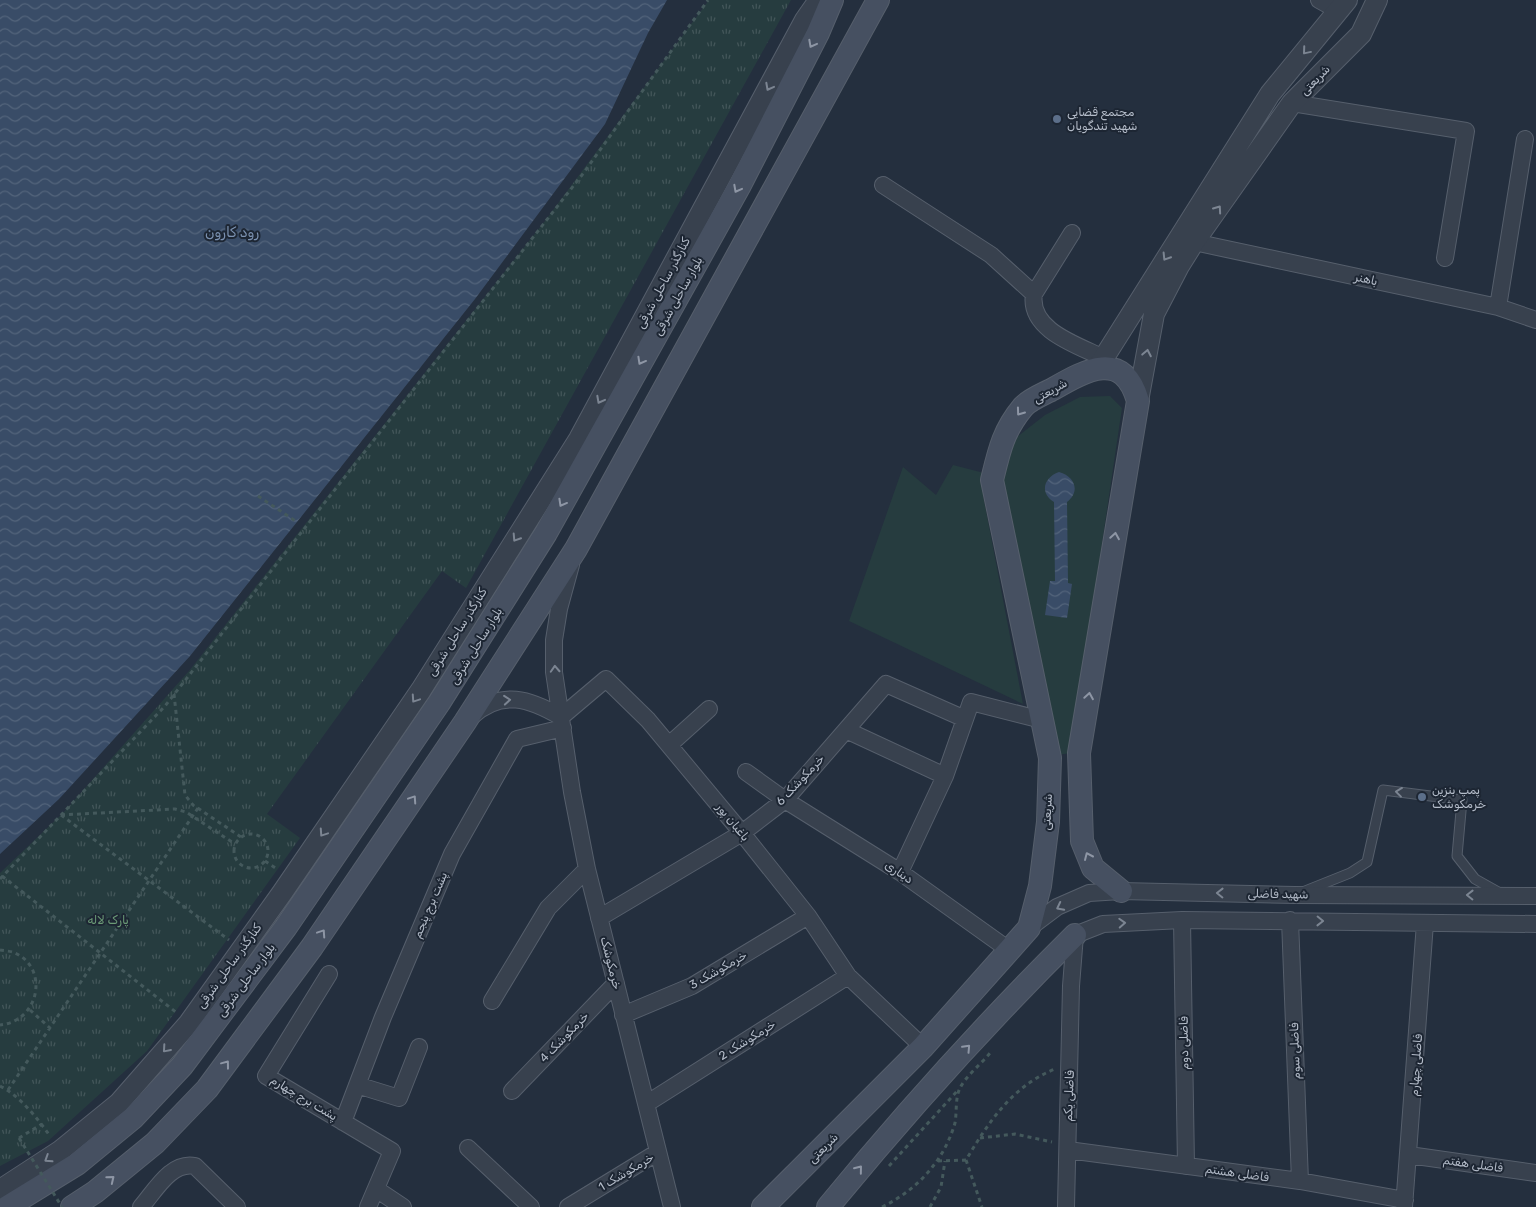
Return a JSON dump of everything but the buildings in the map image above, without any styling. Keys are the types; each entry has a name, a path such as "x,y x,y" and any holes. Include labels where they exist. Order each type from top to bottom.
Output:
{"main road":[{"name":"بلوار ساحلی شرقی","path":"7,1207 76,1164 133,1118 182,1066 286,927 439,703 546,533 734,195 818,33 832,0"},
{"path":"72,1207 95,1192 156,1144 207,1089 312,947 465,722 576,549 878,0"},
{"path":"1101,363 1125,376 1134,387 1138,401"},
{"name":"شریعتی","path":"763,1207 923,1048 1029,928 1040,886 1048,822 1050,758 992,480 1001,440 1024,406 1101,363"},
{"name":"شریعتی","path":"1121,891 1093,868 1082,841 1079,753 1138,401"},
{"path":"828,1207 897,1124 1035,975 1076,935"}],"street":[{"name":"کنارگذر ساحلی شرقی","path":"0,1190 60,1151 119,1103 189,1022 422,690 579,439 805,20 820,0"},
{"path":"1319,0 1340,9 1355,8 1360,12 1365,22"},
{"name":"شریعتی","path":"1138,401 1154,314 1194,242 1292,103 1361,34 1377,0"},
{"path":"1340,9 1336,32 1344,38 1353,40"},
{"name":"شریعتی","path":"1101,363 1270,94 1340,9"},
{"path":"1270,94 1292,103 1466,131 1446,258"},
{"path":"1498,307 1525,139"},
{"path":"883,185 991,255 1034,294"},
{"path":"1072,234 1034,294 1032,304 1036,314 1043,323 1061,338 1101,363"},
{"name":"باهنر","path":"1194,242 1498,307 1536,320"},
{"name":"خرمکوشک","path":"576,549 559,609 554,640 554,672 572,792 587,869 672,1207"},
{"path":"478,598 497,612"},
{"name":"باغبان پور","path":"562,722 606,679 648,720 742,833 808,916 848,976 923,1048"},
{"name":"خرمکوشک 6","path":"599,918 742,833 785,800 886,684 965,719"},
{"path":"465,722 482,707 503,699 526,700 562,722"},
{"path":"900,872 945,776 970,702 1042,720"},
{"path":"669,745 709,710"},
{"name":"پشت برج پنجم","path":"343,1122 452,854 517,740 562,722"},
{"path":"846,730 945,776"},
{"name":"دیناری","path":"746,772 785,800 900,872 1009,950"},
{"path":"492,1001 548,908 587,869"},
{"name":"شهید فاضلی","path":"1029,928 1057,908 1089,893 1121,891 1295,895 1536,896"},
{"name":"خرمکوشک 3","path":"623,1015 692,986 808,916"},
{"name":"شهید فاضلی","path":"1076,935 1103,924 1182,920 1536,924"},
{"name":"فاضلی دوم","path":"1182,920 1186,1166"},
{"name":"فاضلی سوم","path":"1290,920 1300,1182"},
{"name":"فاضلی چهارم","path":"1404,1203 1425,923"},
{"name":"فاضلی یکم","path":"1066,1207 1071,986 1076,935"},
{"path":"1035,975 1054,966 1067,975 1071,986"},
{"name":"پشت برج چهارم","path":"329,974 266,1076 392,1151 376,1189"},
{"name":"خرمکوشک 2","path":"646,1104 848,976"},
{"name":"خرمکوشک 4","path":"512,1090 616,984"},
{"path":"357,1085 399,1098 419,1048"},
{"path":"468,1148 531,1207"},
{"name":"فاضلی هشتم","path":"1068,1150 1300,1182 1404,1203"},
{"name":"خرمکوشک 1","path":"568,1207 658,1152"},
{"name":"فاضلی هفتم","path":"1409,1155 1536,1173"},
{"path":"141,1207 176,1167 186,1164 195,1166 237,1207"},
{"path":"368,1207 376,1189 403,1207"}],"lane":[{"path":"1295,895 1350,873 1367,862 1383,790 1462,800 1457,856 1475,879 1504,896"}],"path":[{"path":"189,1022 1,878 174,694 582,175 708,0"},
{"path":"258,496 297,522"},
{"path":"174,694 185,795 198,808 241,837"},
{"path":"8,1090 198,808"},
{"path":"61,815 175,809 193,816 235,844"},
{"path":"61,815 242,949"},
{"path":"250,834 259,836 266,843 268,852 265,861 257,867 247,868 238,863 234,854 235,844 241,837 250,834"},
{"path":"0,950 16,953 32,968 37,990 30,1010 12,1024 0,1025"},
{"path":"30,1010 50,1028"},
{"path":"886,1170 960,1089 991,1051"},
{"path":"982,1207 966,1160 979,1138 1003,1105 1019,1090 1050,1071 1070,1063"},
{"path":"0,1086 8,1090 42,1124 19,1138 62,1207"},
{"path":"882,1207 901,1198 932,1169 946,1147 955,1121 960,1089"},
{"path":"979,1138 1016,1134 1034,1136 1068,1150"},
{"path":"937,1161 966,1160"},
{"path":"930,1207 941,1187 945,1161"}],"green space":[{"name":"پارک لاله","path":"709,0 791,0 466,588 442,571 267,814 300,838 147,1051 48,1141 0,1166 0,873 63,813 189,671 545,221"},
{"path":"1110,396 1122,408 1071,753 1057,755 1000,482 1008,444 1045,415 1080,397"},
{"path":"953,465 984,473 983,495 1023,704 849,621 903,467 936,495"}],"water":[{"name":"رود کارون","path":"0,0 667,0 648,33 605,124 475,299 190,656 59,799 0,854"},
{"path":"1059,472 1069,477 1075,489 1074,494 1067,502 1068,583 1072,584 1067,618 1045,615 1050,581 1055,581 1054,502 1046,494 1045,486 1054,474"}],"place":[{"name":"مجتمع قضایی شهید تندگویان","path":"1057,119"},
{"name":"پمپ بنزین خرمکوشک","path":"1422,797"}]}
